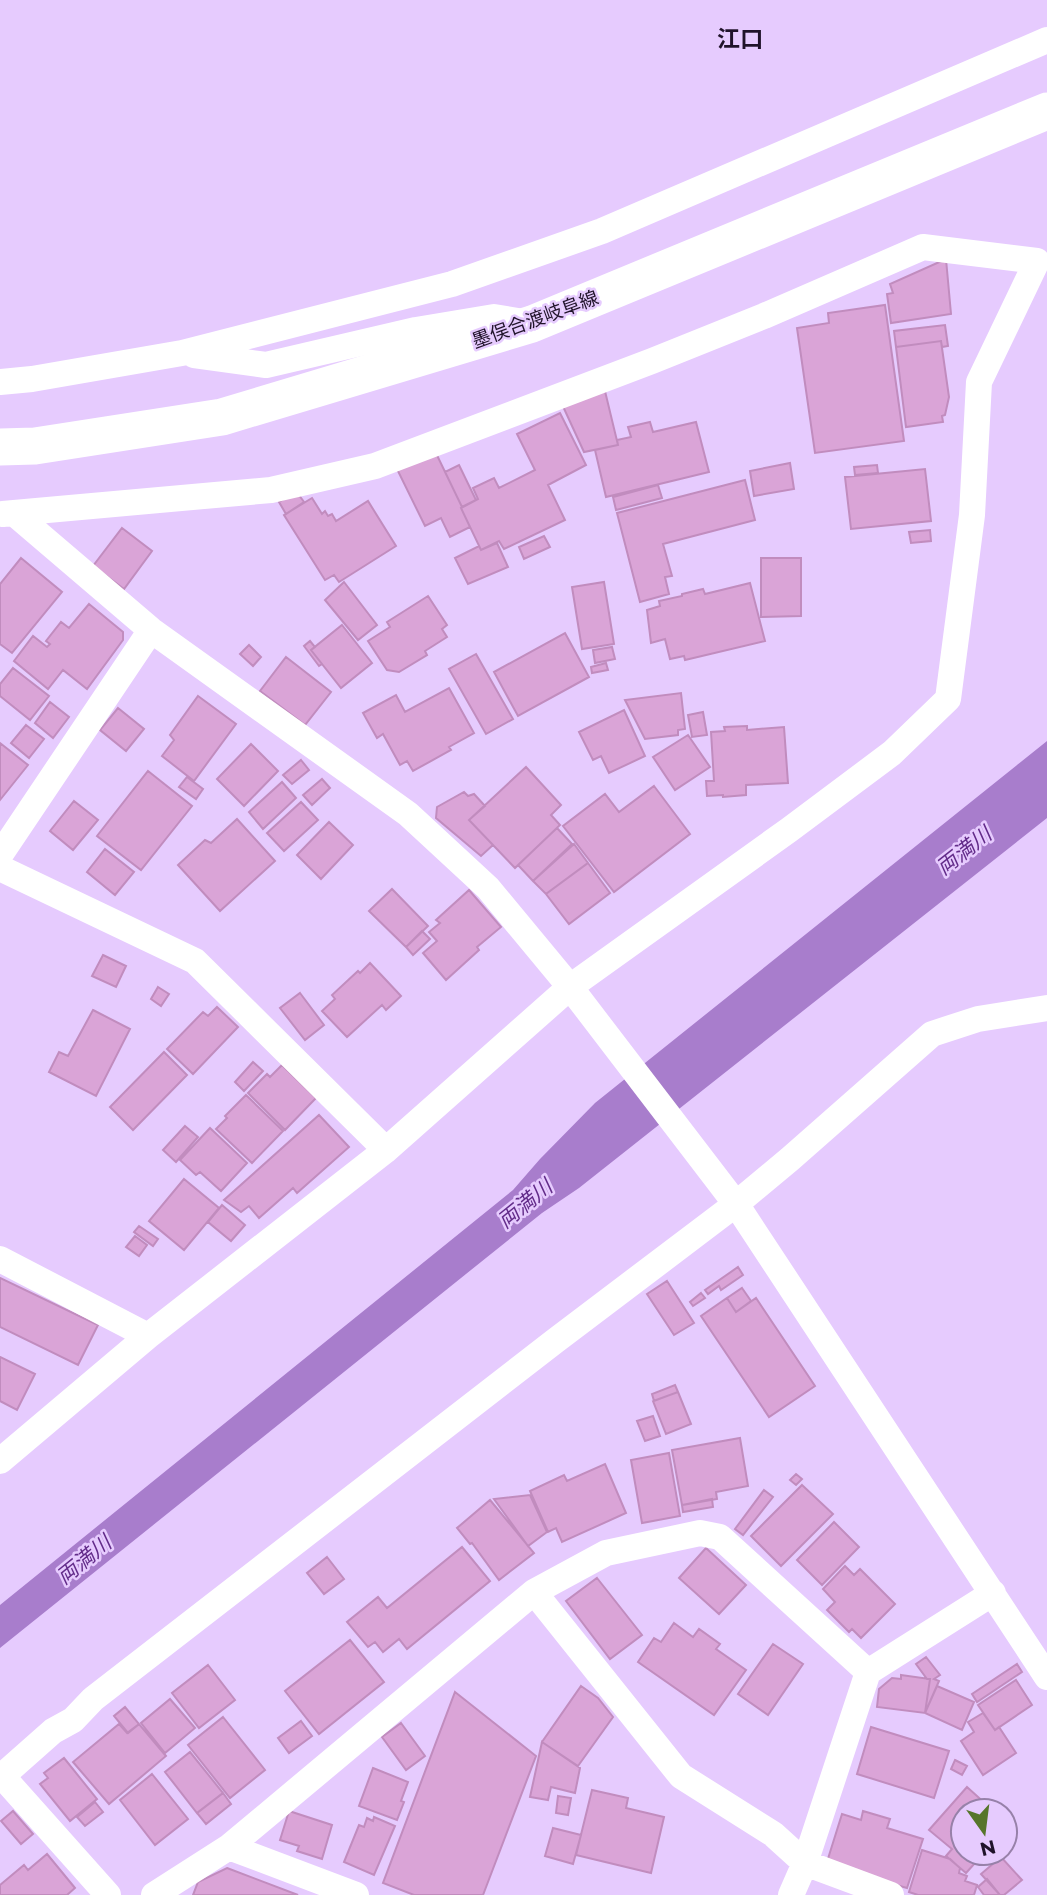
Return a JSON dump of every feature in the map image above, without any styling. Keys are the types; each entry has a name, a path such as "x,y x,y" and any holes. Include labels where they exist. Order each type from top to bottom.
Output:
{"main road":[{"name":"墨俣合渡岐阜線","path":"0,447 36,446 222,416 532,324 1047,111"}],"street":[{"path":"0,382 182,353 452,284 602,231 1047,40"},
{"path":"0,1461 148,1336 386,1150 577,995 892,753 948,699 972,515 979,382 1042,255 923,247 652,361 375,466 271,490 7,514"},
{"path":"182,353 265,365 416,330 494,317 532,324"},
{"path":"7,514 151,630 408,814 488,888 577,995 730,1196 1047,1677"},
{"path":"0,855 151,630"},
{"path":"0,867 195,961 386,1150"},
{"path":"108,1895 1,1777 53,1731 73,1720 93,1699 511,1375 730,1196 790,1159 932,1034 978,1019 1047,1008"},
{"path":"0,1259 148,1336"},
{"path":"154,1895 229,1847 534,1592 606,1553 700,1533 720,1537 868,1672"},
{"path":"534,1592 681,1776 773,1834 805,1863 891,1895"},
{"path":"791,1895 805,1863 868,1672 993,1593"},
{"path":"229,1847 356,1895"}],"water":[{"name":"両満川","path":"1047,741 1047,818 579,1188 542,1213 0,1648 0,1605 513,1190 595,1103"}],"building":[{"path":"946,259 951,314 891,323 887,294 893,293 890,284"},
{"path":"885,305 904,441 815,453 797,328 829,323 828,313"},
{"path":"945,325 948,346 942,347 941,341 896,347 894,331"},
{"path":"941,341 949,397 945,415 942,416 943,422 906,427 896,347"},
{"path":"604,387 618,445 584,452 561,402"},
{"path":"560,413 586,465 548,485 565,520 504,549 499,541 481,550 461,508 478,499 473,488 494,478 499,488 535,470 517,434"},
{"path":"650,422 653,432 696,422 709,472 606,497 595,450 618,445 617,440 631,437 628,427"},
{"path":"434,449 470,527 450,537 441,518 425,526 396,467"},
{"path":"790,463 794,489 754,496 750,471"},
{"path":"459,465 476,500 462,507 445,472"},
{"path":"877,465 878,473 855,475 854,467"},
{"path":"925,469 931,521 851,529 845,477"},
{"path":"745,480 755,520 663,544 672,576 665,577 669,594 640,602 617,513"},
{"path":"658,485 662,498 616,510 613,497"},
{"path":"296,491 304,502 286,514 279,502"},
{"path":"312,498 322,514 325,511 328,516 332,514 336,521 368,501 396,546 339,582 334,575 325,580 284,515"},
{"path":"122,528 152,551 124,589 93,566"},
{"path":"930,530 931,541 911,543 909,532"},
{"path":"544,536 550,547 524,559 519,547"},
{"path":"497,543 508,567 468,584 455,558 479,546 481,550"},
{"path":"21,558 62,592 12,653 0,644 0,584"},
{"path":"761,558 801,558 801,616 761,617"},
{"path":"344,582 377,625 358,640 325,600"},
{"path":"604,582 614,644 582,649 572,587"},
{"path":"750,583 765,641 685,660 684,656 670,659 665,639 651,643 647,610 660,606 659,601 703,589 705,594"},
{"path":"428,596 447,625 442,629 447,637 425,651 427,655 399,672 387,670 368,641 390,627 387,622"},
{"path":"89,604 123,632 123,640 87,689 63,670 48,689 14,661 33,636 47,647 50,644 46,641 61,622 69,628"},
{"path":"342,625 372,663 341,688 311,650"},
{"path":"565,633 589,677 518,716 494,672"},
{"path":"310,641 315,647 311,650 322,664 319,666 304,646"},
{"path":"249,645 261,657 253,666 240,654"},
{"path":"612,647 615,659 595,663 593,650"},
{"path":"476,654 513,719 486,734 449,669"},
{"path":"286,657 331,692 305,725 260,691"},
{"path":"606,663 608,670 592,673 591,667"},
{"path":"13,668 49,696 30,720 0,696 0,684"},
{"path":"449,688 474,733 449,747 451,750 413,771 407,761 400,765 383,734 377,738 363,713 396,695 405,712"},
{"path":"681,693 685,729 678,730 678,735 645,739 625,700"},
{"path":"198,696 236,724 194,781 162,756 174,740 170,735"},
{"path":"50,702 69,717 53,738 35,723"},
{"path":"118,708 144,729 126,751 100,730"},
{"path":"624,710 645,756 609,773 601,756 593,760 579,732"},
{"path":"703,712 707,735 692,737 688,715"},
{"path":"26,725 44,739 29,758 11,743"},
{"path":"747,726 747,730 784,727 788,783 746,785 746,795 707,796 706,781 714,781 711,732 725,731 724,727"},
{"path":"688,735 710,767 675,790 653,757"},
{"path":"0,743 28,765 0,800"},
{"path":"251,744 278,771 244,806 217,779"},
{"path":"301,760 309,770 292,784 283,775"},
{"path":"526,767 561,805 551,815 560,825 515,868 469,820"},
{"path":"148,771 192,806 141,870 97,836"},
{"path":"187,777 203,789 196,799 179,787"},
{"path":"322,779 330,788 312,805 303,795"},
{"path":"282,782 296,798 263,829 249,812"},
{"path":"654,786 690,834 614,892 563,826 605,794 619,812"},
{"path":"464,792 468,796 474,794 485,806 469,820 493,845 481,856 436,818 437,807"},
{"path":"74,801 98,820 73,850 50,831"},
{"path":"301,802 318,820 284,851 267,833"},
{"path":"237,819 275,861 220,911 178,865 205,840 211,843"},
{"path":"329,822 353,845 321,879 297,855"},
{"path":"557,828 572,844 533,881 518,865"},
{"path":"574,844 588,863 546,894 533,881"},
{"path":"105,849 134,872 115,895 87,872"},
{"path":"588,863 610,893 569,924 546,894"},
{"path":"392,889 428,926 406,947 369,911"},
{"path":"469,890 501,927 477,947 479,950 446,980 423,953 437,941 429,932 440,923 436,920"},
{"path":"422,931 430,939 413,955 406,947"},
{"path":"103,955 126,966 116,987 92,976"},
{"path":"370,963 401,996 386,1010 382,1005 347,1037 322,1011 335,999 332,995"},
{"path":"158,987 169,994 161,1006 151,999"},
{"path":"300,993 324,1025 305,1040 280,1008"},
{"path":"217,1007 238,1027 193,1074 167,1049 203,1012 208,1016"},
{"path":"93,1010 130,1029 96,1096 49,1072 59,1052 68,1056"},
{"path":"164,1052 187,1075 133,1130 110,1107"},
{"path":"253,1062 263,1071 244,1091 235,1082"},
{"path":"282,1065 316,1098 285,1130 248,1093 267,1074 270,1077"},
{"path":"246,1095 283,1131 252,1163 216,1129"},
{"path":"319,1115 349,1147 297,1193 293,1188 259,1218 249,1206 241,1212 224,1200"},
{"path":"185,1126 198,1137 176,1162 163,1150"},
{"path":"210,1128 247,1163 221,1191 200,1172 196,1175 180,1160"},
{"path":"184,1179 219,1208 184,1250 149,1221"},
{"path":"222,1205 245,1225 231,1241 208,1222"},
{"path":"139,1226 158,1239 153,1246 134,1232"},
{"path":"135,1236 147,1245 139,1256 126,1247"},
{"path":"738,1267 743,1275 721,1290 719,1286 708,1294 705,1290"},
{"path":"0,1278 98,1325 78,1365 0,1327"},
{"path":"667,1281 694,1323 674,1335 647,1294"},
{"path":"742,1288 751,1301 736,1312 727,1298"},
{"path":"701,1293 705,1298 693,1306 690,1302"},
{"path":"727,1298 736,1312 756,1298 815,1386 769,1417 701,1316"},
{"path":"0,1357 35,1374 17,1410 0,1401"},
{"path":"675,1385 678,1392 654,1401 652,1394"},
{"path":"678,1392 691,1424 666,1434 653,1401"},
{"path":"653,1416 660,1436 645,1441 637,1421"},
{"path":"740,1438 748,1486 716,1492 717,1499 682,1505 672,1450"},
{"path":"669,1453 680,1516 642,1523 631,1460"},
{"path":"605,1464 626,1513 562,1542 556,1528 548,1532 530,1491 564,1475 567,1481"},
{"path":"796,1474 802,1479 796,1485 790,1480"},
{"path":"802,1485 833,1514 781,1566 751,1536"},
{"path":"764,1490 773,1497 743,1535 735,1529"},
{"path":"530,1495 547,1532 528,1546 494,1499"},
{"path":"712,1499 713,1507 683,1512 682,1505"},
{"path":"490,1500 534,1553 499,1580 472,1543 470,1544 457,1528"},
{"path":"834,1522 859,1547 822,1585 797,1560"},
{"path":"462,1547 490,1581 407,1649 399,1639 383,1652 375,1642 368,1647 347,1622 378,1597 387,1608"},
{"path":"706,1548 746,1585 719,1614 679,1578"},
{"path":"327,1557 344,1579 324,1594 307,1573"},
{"path":"845,1566 854,1575 860,1569 895,1604 861,1638 852,1629 849,1632 827,1610 835,1602 823,1589"},
{"path":"597,1578 642,1635 610,1659 566,1601"},
{"path":"674,1623 693,1637 699,1629 720,1644 716,1649 746,1670 714,1715 638,1662 654,1638 661,1642"},
{"path":"350,1640 384,1682 319,1734 285,1691"},
{"path":"773,1644 803,1664 768,1715 738,1694"},
{"path":"926,1657 940,1675 934,1679 939,1681 925,1713 930,1679 927,1679 916,1664"},
{"path":"1017,1664 1022,1672 977,1702 972,1694"},
{"path":"208,1665 235,1700 199,1728 172,1693"},
{"path":"901,1675 930,1679 925,1713 877,1707 879,1689 892,1678 901,1679"},
{"path":"1016,1680 1032,1705 995,1730 978,1705"},
{"path":"581,1686 598,1698 613,1717 578,1766 542,1742"},
{"path":"937,1686 974,1702 962,1730 925,1713"},
{"path":"455,1692 536,1756 483,1895 414,1895 383,1883"},
{"path":"170,1699 195,1728 165,1753 141,1723"},
{"path":"125,1707 139,1724 128,1733 114,1716"},
{"path":"983,1713 995,1730 999,1727 1016,1753 983,1775 961,1741 974,1732 968,1722"},
{"path":"223,1717 265,1770 230,1798 188,1745"},
{"path":"301,1721 312,1736 289,1753 278,1738"},
{"path":"401,1723 425,1756 406,1770 382,1737"},
{"path":"119,1724 127,1733 139,1724 166,1756 109,1804 73,1762"},
{"path":"871,1727 949,1751 934,1798 857,1774"},
{"path":"542,1742 580,1768 575,1793 551,1787 548,1800 530,1797"},
{"path":"190,1752 223,1793 197,1813 165,1772"},
{"path":"64,1758 97,1799 70,1821 40,1784 48,1778 44,1773"},
{"path":"955,1760 967,1766 962,1775 951,1769"},
{"path":"373,1768 408,1782 397,1820 359,1806"},
{"path":"152,1774 188,1819 155,1845 120,1800"},
{"path":"967,1787 978,1797 958,1797"},
{"path":"592,1790 628,1798 626,1808 664,1817 651,1873 576,1855"},
{"path":"223,1793 231,1804 206,1824 197,1813"},
{"path":"558,1796 571,1798 568,1815 556,1813"},
{"path":"95,1802 103,1812 85,1826 77,1817"},
{"path":"949,1807 949,1847 929,1830"},
{"path":"13,1811 33,1834 21,1844 1,1821"},
{"path":"289,1811 332,1825 322,1859 297,1851 299,1846 280,1840"},
{"path":"863,1811 890,1819 887,1828 923,1839 907,1888 826,1865 842,1814 861,1820"},
{"path":"374,1817 395,1826 374,1875 344,1862 359,1825 364,1827 367,1818 373,1821"},
{"path":"553,1828 581,1835 573,1864 545,1856"},
{"path":"922,1850 949,1859 949,1867 959,1867 959,1873 967,1876 965,1881 977,1885 974,1895 918,1895 909,1892"},
{"path":"47,1854 75,1888 67,1895 0,1895 0,1885 24,1865 28,1870"},
{"path":"959,1867 971,1867 966,1873"},
{"path":"989,1867 1010,1867 1022,1880 1004,1895 1000,1895 981,1874"},
{"path":"227,1868 298,1895 193,1895 198,1882"},
{"path":"987,1879 1000,1895 984,1895 978,1887"}],"district":[{"name":"江口","path":"740,39"}]}
